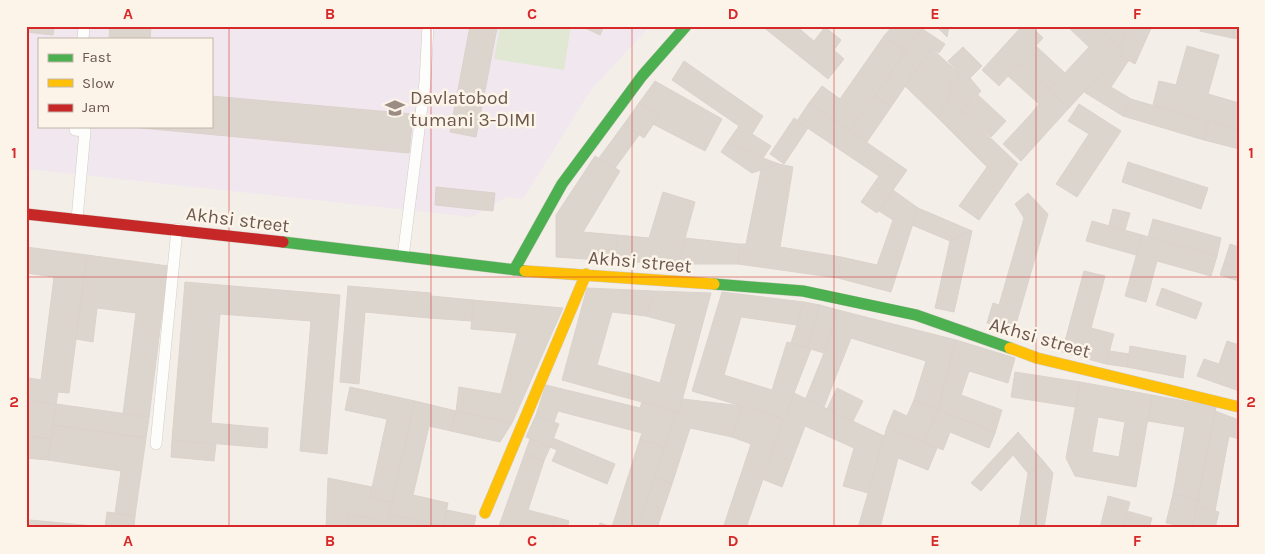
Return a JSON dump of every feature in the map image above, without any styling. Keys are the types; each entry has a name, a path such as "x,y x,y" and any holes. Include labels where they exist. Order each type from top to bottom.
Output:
{"street":[{"path":"514,270 562,184 642,76 686,26"},
{"name":"Akhsi street","path":"26,214 177,229 514,270 803,291 916,315 1036,358 1239,407"},
{"path":"485,513 586,274"}],"lane":[{"path":"403,257 425,82 428,26"},
{"path":"76,128 75,130 85,131 77,218"},
{"path":"156,444 177,229"}],"shaded area":[{"name":"Davlatobod tumani 3-DIMI","path":"26,26 650,26 591,90 523,199 507,197 472,217 26,169"}],"green space":[{"path":"500,26 571,26 564,70 494,59"}],"building":[{"path":"26,26 54,26 53,35 26,32"},
{"path":"110,26 151,26 150,38 109,38"},
{"path":"470,26 497,28 476,137 450,132"},
{"path":"581,26 604,26 600,35"},
{"path":"762,26 796,26 814,41 825,27 841,40 834,50 844,59 828,79"},
{"path":"887,26 923,26 906,51 884,36 890,29"},
{"path":"936,26 949,26 947,37"},
{"path":"1022,26 1031,26 1043,38 999,86 982,70"},
{"path":"1067,26 1097,26 1123,50 1069,108 1049,90 1089,47"},
{"path":"1097,26 1129,26 1120,48"},
{"path":"1129,26 1152,26 1135,64 1119,55 1123,50 1120,48"},
{"path":"1201,26 1234,26 1232,38 1200,31"},
{"path":"1234,26 1239,26 1239,39 1232,38"},
{"path":"921,28 945,44 939,53 931,48 891,107 875,96"},
{"path":"884,36 906,51 850,131 809,103 822,86 840,99"},
{"path":"1036,46 1065,73 1049,90 1020,63"},
{"path":"1187,46 1219,55 1208,94 1239,103 1239,130 1153,105 1159,81 1176,85"},
{"path":"963,47 982,66 970,78 981,91 947,127 938,118 951,93 948,91 953,82 961,75 948,61"},
{"path":"931,48 961,75 953,82 948,91 951,93 938,118 905,86"},
{"path":"1119,55 1129,60 1111,87 1131,99 1123,116 1084,92"},
{"path":"684,61 763,116 752,134 771,146 763,158 727,143 739,126 672,80"},
{"path":"1020,63 1069,108 1049,130 1031,114 1039,104 1008,76"},
{"path":"655,81 722,119 705,151 653,124 659,116 639,103"},
{"path":"977,94 1006,121 991,137 962,111"},
{"path":"212,96 413,114 409,153 141,128 212,128"},
{"path":"875,96 891,107 867,142 850,131"},
{"path":"1131,99 1209,122 1204,140 1123,116"},
{"path":"639,103 659,116 644,138 624,124"},
{"path":"809,103 907,170 877,213 861,202 879,176 797,121"},
{"path":"1079,104 1121,131 1077,197 1056,184 1089,134 1068,121"},
{"path":"962,111 1018,164 979,220 959,206 987,167 947,127"},
{"path":"1031,114 1049,130 1021,161 1003,144"},
{"path":"794,118 808,128 784,164 770,154"},
{"path":"1209,122 1239,130 1239,149 1204,140"},
{"path":"624,124 639,135 615,168 599,158"},
{"path":"727,143 779,164 752,173 721,152"},
{"path":"595,156 620,171 583,232 617,235 615,261 556,257 556,215"},
{"path":"1128,162 1208,188 1201,209 1122,182"},
{"path":"779,164 793,167 780,247 841,257 838,278 738,264 739,244 746,244 761,170"},
{"path":"436,187 495,193 493,211 435,205"},
{"path":"893,190 918,208 891,292 838,278 841,257 877,265 893,220 879,211"},
{"path":"663,192 695,202 678,264 615,261 617,235 649,238"},
{"path":"1028,193 1048,214 1014,331 987,323 993,303 999,305 1024,218 1015,204"},
{"path":"918,208 972,231 950,241 912,225"},
{"path":"1113,209 1130,213 1125,230 1109,225"},
{"path":"1153,219 1221,238 1217,256 1148,237"},
{"path":"1092,221 1142,235 1136,255 1086,241"},
{"path":"972,231 954,312 935,308 950,241"},
{"path":"1142,235 1217,256 1211,276 1157,261 1146,302 1125,296"},
{"path":"686,238 739,244 738,264 678,264"},
{"path":"1230,244 1239,247 1239,268 1224,263"},
{"path":"26,247 87,255 69,393 58,392 56,404 26,400 29,378 41,380 54,277 26,273"},
{"path":"87,255 168,266 149,417 123,414 136,313 97,308 93,342 76,339"},
{"path":"1224,263 1239,268 1239,281 1220,275"},
{"path":"1084,271 1105,276 1091,328 1114,334 1106,364 1062,352"},
{"path":"185,282 340,295 327,454 300,451 311,321 220,314 211,423 268,428 267,448 172,440"},
{"path":"348,286 431,293 429,318 365,312 359,384 340,382"},
{"path":"587,288 654,291 646,316 612,312 597,365 633,375 627,398 562,380"},
{"path":"1162,288 1202,303 1196,319 1156,305"},
{"path":"654,291 711,293 679,412 627,398 633,375 660,383 676,324 646,316"},
{"path":"722,292 804,302 797,325 741,317 724,375 772,390 787,342 811,349 784,419 692,391"},
{"path":"431,296 473,300 472,321 429,318"},
{"path":"473,300 563,308 512,423 456,411 459,387 501,394 517,333 471,329"},
{"path":"804,302 820,305 807,348 791,343"},
{"path":"820,305 838,310 824,353 807,348"},
{"path":"838,310 956,340 938,409 914,400 926,361 851,338 824,407 806,398 824,353"},
{"path":"956,340 1015,358 1008,383 969,371 961,395 1002,410 995,433 938,409"},
{"path":"1227,341 1239,345 1239,391 1197,376 1204,359 1219,364"},
{"path":"1130,346 1186,356 1183,378 1127,367"},
{"path":"1110,351 1129,354 1127,367 1106,364"},
{"path":"1015,372 1080,382 1075,407 1011,397"},
{"path":"1080,382 1152,395 1136,487 1075,476 1066,458","holes":["1098,417 1125,422 1119,457 1092,452"]},
{"path":"546,385 640,408 642,402 677,411 665,447 640,439 642,433 558,411 554,422 536,415"},
{"path":"350,387 415,401 392,502 370,497 387,419 345,410"},
{"path":"837,388 863,401 853,421 827,409"},
{"path":"794,393 884,436 868,493 843,486 854,448 805,426 782,487 762,479"},
{"path":"1152,395 1216,407 1198,500 1173,494 1185,427 1148,421"},
{"path":"683,399 742,406 732,437 690,428 672,484 655,477 677,411 679,412"},
{"path":"26,400 56,404 51,439 26,436"},
{"path":"914,400 938,409 924,442 887,427 894,410 907,416"},
{"path":"415,401 456,411 451,431 429,426 413,495 448,503 443,526 389,514"},
{"path":"56,404 149,417 146,438 53,425"},
{"path":"742,406 784,419 746,528 723,528 751,444 732,437"},
{"path":"938,409 995,433 989,448 950,432 943,450 924,442"},
{"path":"456,411 512,423 500,442 451,431"},
{"path":"1215,411 1239,420 1239,439 1229,436 1215,511 1197,506"},
{"path":"536,415 559,424 550,447 526,437"},
{"path":"53,425 146,438 135,516 115,513 121,471 48,460"},
{"path":"887,427 937,448 928,470 898,458 880,528 858,528"},
{"path":"1018,432 1045,463 1028,473 1013,455 981,491 971,483"},
{"path":"26,436 51,439 48,460 26,458"},
{"path":"553,438 615,464 607,484 552,461 557,450 550,447"},
{"path":"530,439 550,447 544,461 525,453"},
{"path":"640,439 665,447 638,528 598,528 600,523 612,527"},
{"path":"172,440 216,444 214,461 171,457"},
{"path":"525,453 544,461 528,510 555,517 553,528 499,526"},
{"path":"1045,463 1053,473 1044,528 1019,528 1028,473"},
{"path":"655,477 672,484 657,528 638,528"},
{"path":"328,478 372,487 370,497 392,502 388,522 349,514 347,528 326,528"},
{"path":"1173,494 1198,500 1192,528 1166,523"},
{"path":"1108,496 1130,502 1123,528 1100,528"},
{"path":"1197,506 1219,512 1215,528 1192,528"},
{"path":"447,510 476,516 474,526 462,524 461,528 443,526"},
{"path":"1127,511 1152,518 1149,528 1123,528"},
{"path":"107,512 135,516 134,528 29,528 30,520 105,527"},
{"path":"349,514 388,522 389,514 450,528 347,528"},
{"path":"555,517 569,521 567,528 553,528"},
{"path":"462,524 474,526 479,528 461,528"}],"traffic: fast":[{"path":"514,270 562,184 642,76 686,26"},
{"path":"283,242 525,271"},
{"path":"714,284 803,291 916,315 1010,348"}],"traffic: slow":[{"path":"525,271 714,284"},
{"path":"485,513 586,274"},
{"path":"1010,348 1037,358 1239,407"}],"traffic: jam":[{"path":"26,214 283,242"}],"place":[{"name":"Davlatobod tumani 3-DIMI","path":"395,108"}]}
